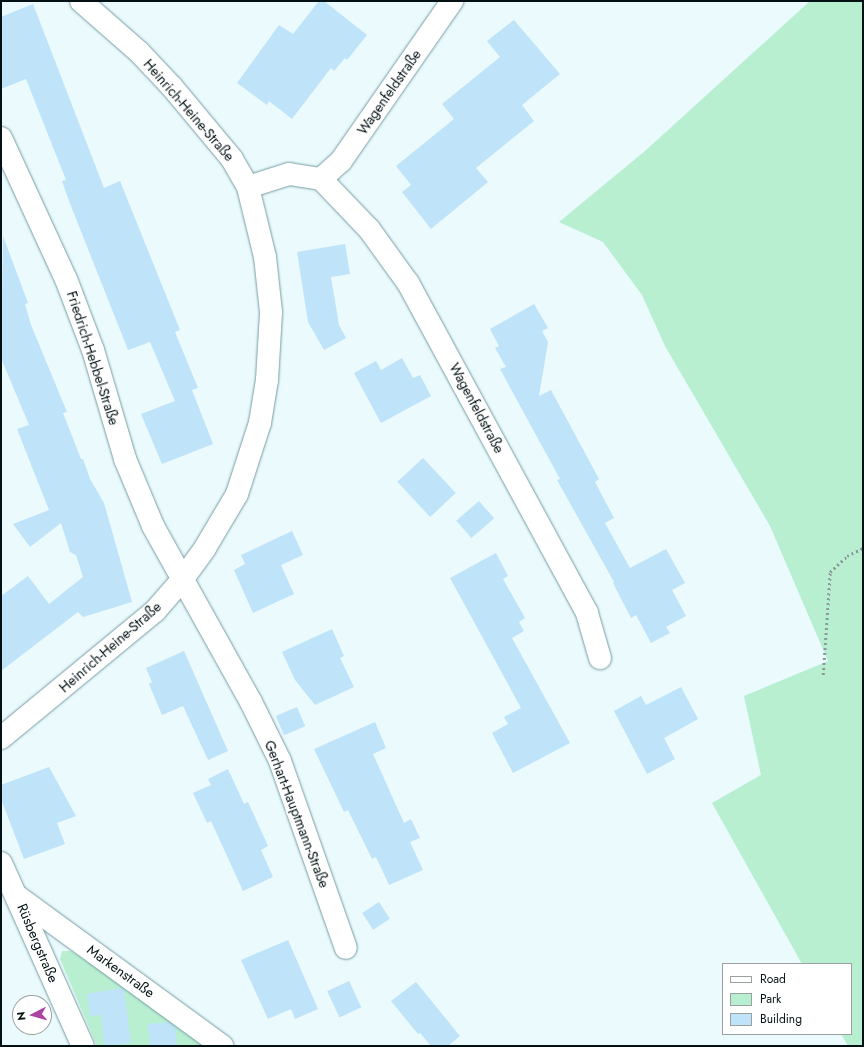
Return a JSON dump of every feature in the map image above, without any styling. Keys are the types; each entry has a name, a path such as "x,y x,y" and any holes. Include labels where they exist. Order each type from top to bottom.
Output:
{"street":[{"name":"Heinrich-Heine-Straße","path":"1,738 155,611 182,580 205,548 237,494 260,423 271,349 271,312 265,257 248,187 232,160 172,87 139,52 81,1"},
{"name":"Wagenfeldstraße","path":"452,1 341,161 321,179 370,229 408,283 587,613 600,658"},
{"name":"Friedrich-Hebbel-Straße","path":"1,138 66,279 93,350 125,459 153,526 182,580"},
{"path":"248,187 289,174 321,179"},
{"name":"Gerhart-Hauptmann-Straße","path":"182,580 251,702 280,761 346,948"},
{"name":"Rüsbergstraße","path":"1,862 18,897 83,1046"},
{"name":"Markenstraße","path":"18,897 222,1046"}],"path":[{"path":"823,675 830,572 847,556 863,548"}],"green space":[{"path":"810,1 863,1 863,1046 848,1046 842,1035 852,1035 852,963 801,963 712,803 761,775 744,696 828,661 770,526 665,346 642,295 603,242 559,222 645,151"},
{"path":"62,951 71,951 155,1002 211,1046 97,1046 60,959"}],"building":[{"path":"319,1 324,1 367,35 347,60 345,58 334,71 331,68 292,119 269,101 267,105 237,83 279,25 293,34"},
{"path":"33,4 104,188 120,181 180,330 175,332 198,388 192,390 213,444 162,464 141,414 175,401 150,342 128,350 69,201 62,181 66,180 26,79 1,89 1,17"},
{"path":"514,20 560,74 522,105 534,121 476,168 488,182 431,229 402,192 411,185 396,166 454,119 442,104 500,57 487,41"},
{"path":"3,236 28,303 25,304 31,325 67,412 63,413 90,479 104,503 132,602 83,617 78,612 1,671 1,596 28,576 49,604 83,577 76,555 70,552 61,523 30,547 13,524 49,510 17,429 29,425 1,358"},
{"path":"345,244 350,274 331,277 339,325 346,338 324,350 308,322 297,252"},
{"path":"534,304 548,328 542,331 548,342 539,396 551,390 599,479 595,482 614,518 605,523 630,568 666,549 685,583 672,590 686,616 666,627 670,633 651,643 636,615 631,618 613,583 614,582 557,480 560,479 500,369 506,367 495,348 499,346 490,329"},
{"path":"402,358 413,378 420,375 431,396 381,423 354,373 376,361 381,370"},
{"path":"423,458 456,493 430,517 397,482"},
{"path":"479,501 494,518 471,538 456,521"},
{"path":"292,531 303,555 281,565 294,594 253,613 234,570 245,564 241,555"},
{"path":"496,553 508,576 503,579 525,618 519,622 524,631 512,638 570,743 513,773 492,733 508,724 504,717 521,708 450,578"},
{"path":"332,629 344,656 340,658 354,687 315,705 295,680 282,652"},
{"path":"184,651 228,751 208,760 183,706 162,715 149,684 152,682 146,668"},
{"path":"681,687 698,719 664,738 675,759 647,774 614,711 641,696 646,705"},
{"path":"297,707 305,726 284,735 276,716"},
{"path":"375,722 386,748 373,754 404,823 411,819 420,838 410,842 423,870 389,885 376,857 372,859 348,810 344,812 314,749"},
{"path":"49,767 76,816 57,823 65,844 24,859 1,799 1,785"},
{"path":"228,769 244,804 248,802 268,846 261,850 273,877 243,891 211,821 207,823 193,793 211,785 208,779"},
{"path":"379,902 390,919 373,930 362,913"},
{"path":"288,940 318,1009 295,1019 291,1009 268,1019 241,960"},
{"path":"349,981 361,1007 340,1017 327,991"},
{"path":"416,982 460,1036 448,1046 431,1046 420,1033 418,1034 391,1001"},
{"path":"122,988 124,990 131,1043 104,1046 101,1015 90,1016 87,994"},
{"path":"168,1022 175,1027 177,1046 150,1046 148,1024"}]}
